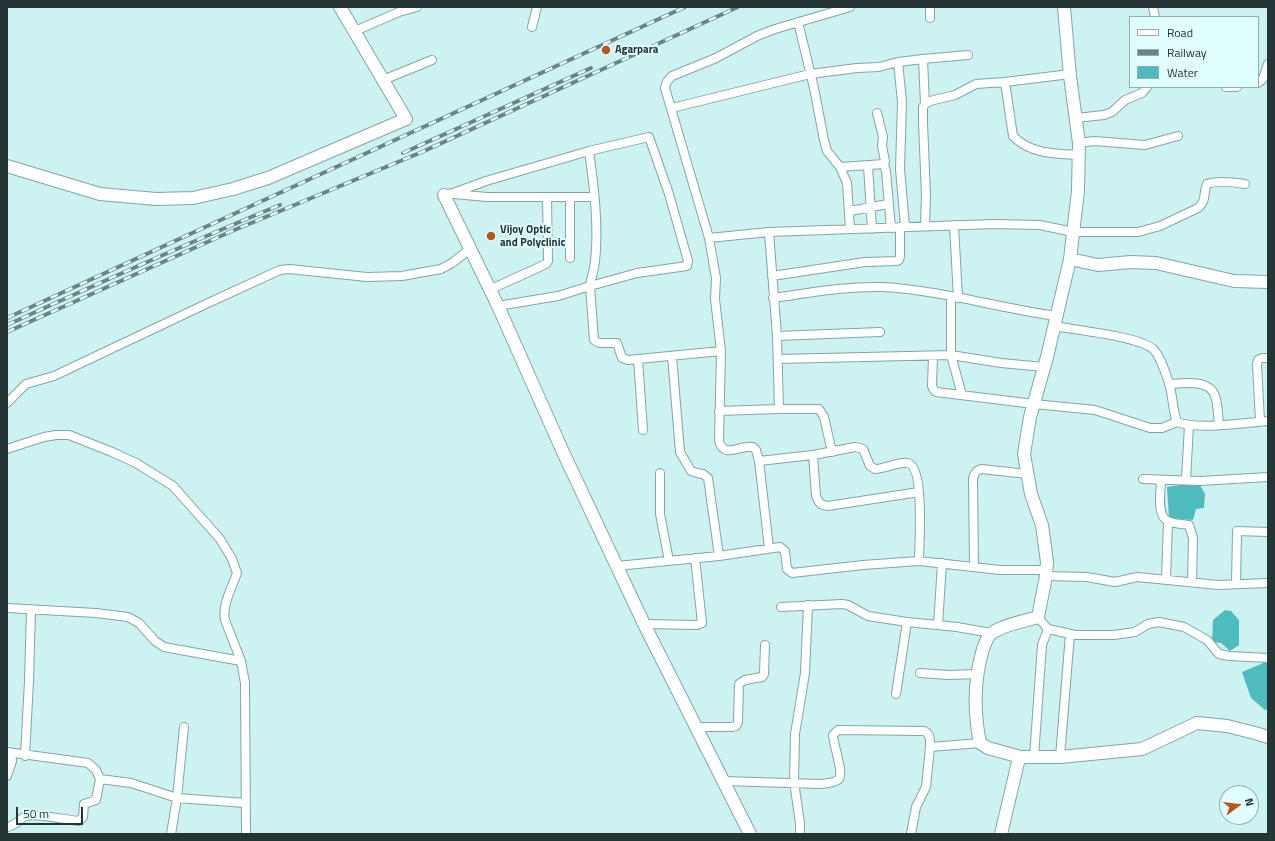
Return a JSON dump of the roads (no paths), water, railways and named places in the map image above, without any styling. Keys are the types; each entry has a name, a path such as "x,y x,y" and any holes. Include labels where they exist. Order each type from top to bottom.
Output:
{"street":[{"path":"7,166 100,194 156,199 193,198 233,189 268,178 406,119 340,7"},
{"path":"354,31 388,16 417,7"},
{"path":"532,27 537,7"},
{"path":"769,548 759,461 756,450 749,446 724,450 719,441 721,351 715,299 716,278 709,238 665,88 668,80 716,58 757,36 775,29 850,7"},
{"path":"930,7 930,18"},
{"path":"1038,617 1047,562 1042,525 1031,494 1024,454 1034,404 1070,259 1078,191 1079,149 1064,7"},
{"path":"798,22 827,151 840,167 847,183 850,229"},
{"path":"672,108 810,74 857,68 879,67 898,62 923,59 968,56"},
{"path":"923,59 925,104 923,107 923,122 926,176 925,225"},
{"path":"383,80 432,60"},
{"path":"772,276 865,262 899,260 902,227 900,169 902,102 898,62"},
{"path":"1259,82 1264,79 1268,64"},
{"path":"925,104 930,101 955,95 976,84 1070,74"},
{"path":"1006,82 1014,136 1018,141 1035,150 1043,152 1079,149 1094,141 1145,145 1178,136"},
{"path":"1076,118 1104,116 1112,112 1125,100 1142,93 1146,88"},
{"path":"878,113 883,137 882,146 885,161 884,164 886,171 891,228"},
{"path":"448,194 486,181 649,137 669,194 688,264 685,267 637,273 558,296 498,306"},
{"path":"589,152 593,181 596,248 590,286 594,340 599,343 617,343 622,358 628,360 721,351"},
{"path":"840,167 884,164"},
{"path":"868,166 872,229"},
{"path":"709,238 769,232 872,229 925,225 994,224 1040,225 1073,232 1138,232 1160,226 1202,205 1205,199 1204,189 1207,184 1225,181 1245,184"},
{"path":"448,194 487,197 594,197"},
{"path":"448,194 470,249 498,306 563,452 644,624 750,834"},
{"path":"489,290 546,264 548,261 547,197"},
{"path":"570,197 570,258"},
{"path":"850,211 888,204"},
{"path":"954,225 955,297 951,355 962,395"},
{"path":"769,232 777,336 779,409"},
{"path":"7,404 26,384 54,376 280,270 289,269 367,277 402,276 441,269 452,264 470,249"},
{"path":"1070,259 1098,265 1131,262 1156,263 1234,281 1268,282"},
{"path":"773,298 871,287 905,290 955,297 1027,312 1055,321 1133,340 1153,349 1160,360 1169,384 1176,422"},
{"path":"777,336 880,332"},
{"path":"778,359 951,355 1001,363 1044,367"},
{"path":"672,356 680,452 691,471 697,474 703,474 708,478 719,556"},
{"path":"933,356 932,386 936,392 1095,410 1150,428 1162,428 1176,422 1189,425 1264,421 1257,364 1258,360 1268,358"},
{"path":"638,359 643,430"},
{"path":"1169,384 1199,384 1209,388 1215,395 1219,424"},
{"path":"719,411 818,409 824,417 832,452"},
{"path":"1186,480 1189,425"},
{"path":"7,449 44,437 69,435 136,463 173,486 220,539 228,551 237,573 225,606 224,613 225,620 241,661 245,683 246,834"},
{"path":"759,461 832,452 855,447 863,449 870,466 875,469 909,463 915,470 919,492 919,561"},
{"path":"813,454 816,496 822,505 828,506 919,492"},
{"path":"974,566 973,478 975,473 982,469 1027,474"},
{"path":"660,473 660,514 669,561"},
{"path":"1143,479 1186,480 1268,477"},
{"path":"1161,480 1160,507 1162,516 1168,521 1189,525 1192,538 1192,582"},
{"path":"1166,579 1168,521"},
{"path":"1236,584 1237,531 1268,532"},
{"path":"617,566 719,556 780,547 786,555 787,569 792,573 863,565 919,561 942,562 1000,570 1087,577 1115,582 1137,577 1218,585 1268,583"},
{"path":"644,624 697,625 702,623 695,558"},
{"path":"938,625 942,562"},
{"path":"781,607 842,604 868,616 991,633 1038,617"},
{"path":"800,834 800,823 794,782 795,734 806,663 808,605"},
{"path":"7,608 96,613 128,617 140,623 154,641 164,647 241,661"},
{"path":"25,756 31,609"},
{"path":"1038,617 1048,629 1075,635 1114,635 1135,632 1148,624 1159,622 1184,627 1208,640 1219,654 1268,658"},
{"path":"896,694 907,622"},
{"path":"1034,757 1042,645 1048,629"},
{"path":"980,743 978,731 977,674 986,642 991,633"},
{"path":"1060,757 1070,634"},
{"path":"695,727 736,726 738,722 739,684 745,680 762,677 764,674 765,645"},
{"path":"920,673 949,675 977,674"},
{"path":"930,747 980,743 988,748 1018,757 1060,757 1142,749 1197,723 1227,726 1268,737"},
{"path":"171,834 177,798 184,727"},
{"path":"724,781 829,783 838,780 840,776 833,735 838,730 924,731 927,732 929,736 930,747 926,787 916,807 911,834"},
{"path":"7,827 30,816 79,821 83,817 84,804 96,800 100,779 96,770 88,763 9,753"},
{"path":"7,776 12,761 9,753"},
{"path":"1001,834 1018,757"},
{"path":"100,779 131,784 177,798 245,803"}],"water":[{"path":"1198,482 1205,494 1204,508 1196,509 1193,520 1169,518 1167,487"},
{"path":"1225,610 1231,611 1239,620 1239,645 1230,651 1221,643 1212,642 1213,620"},
{"path":"1268,661 1268,709 1265,710 1251,698 1242,672"}],"railway":[{"path":"7,318 685,7"},
{"path":"7,332 232,231 422,152 738,7"},
{"path":"403,153 591,68"},
{"path":"7,325 211,234 280,205"}],"place":[{"name":"Agarpara","path":"606,50"},
{"name":"Vijoy Optic and Polyclinic","path":"491,236"}]}
